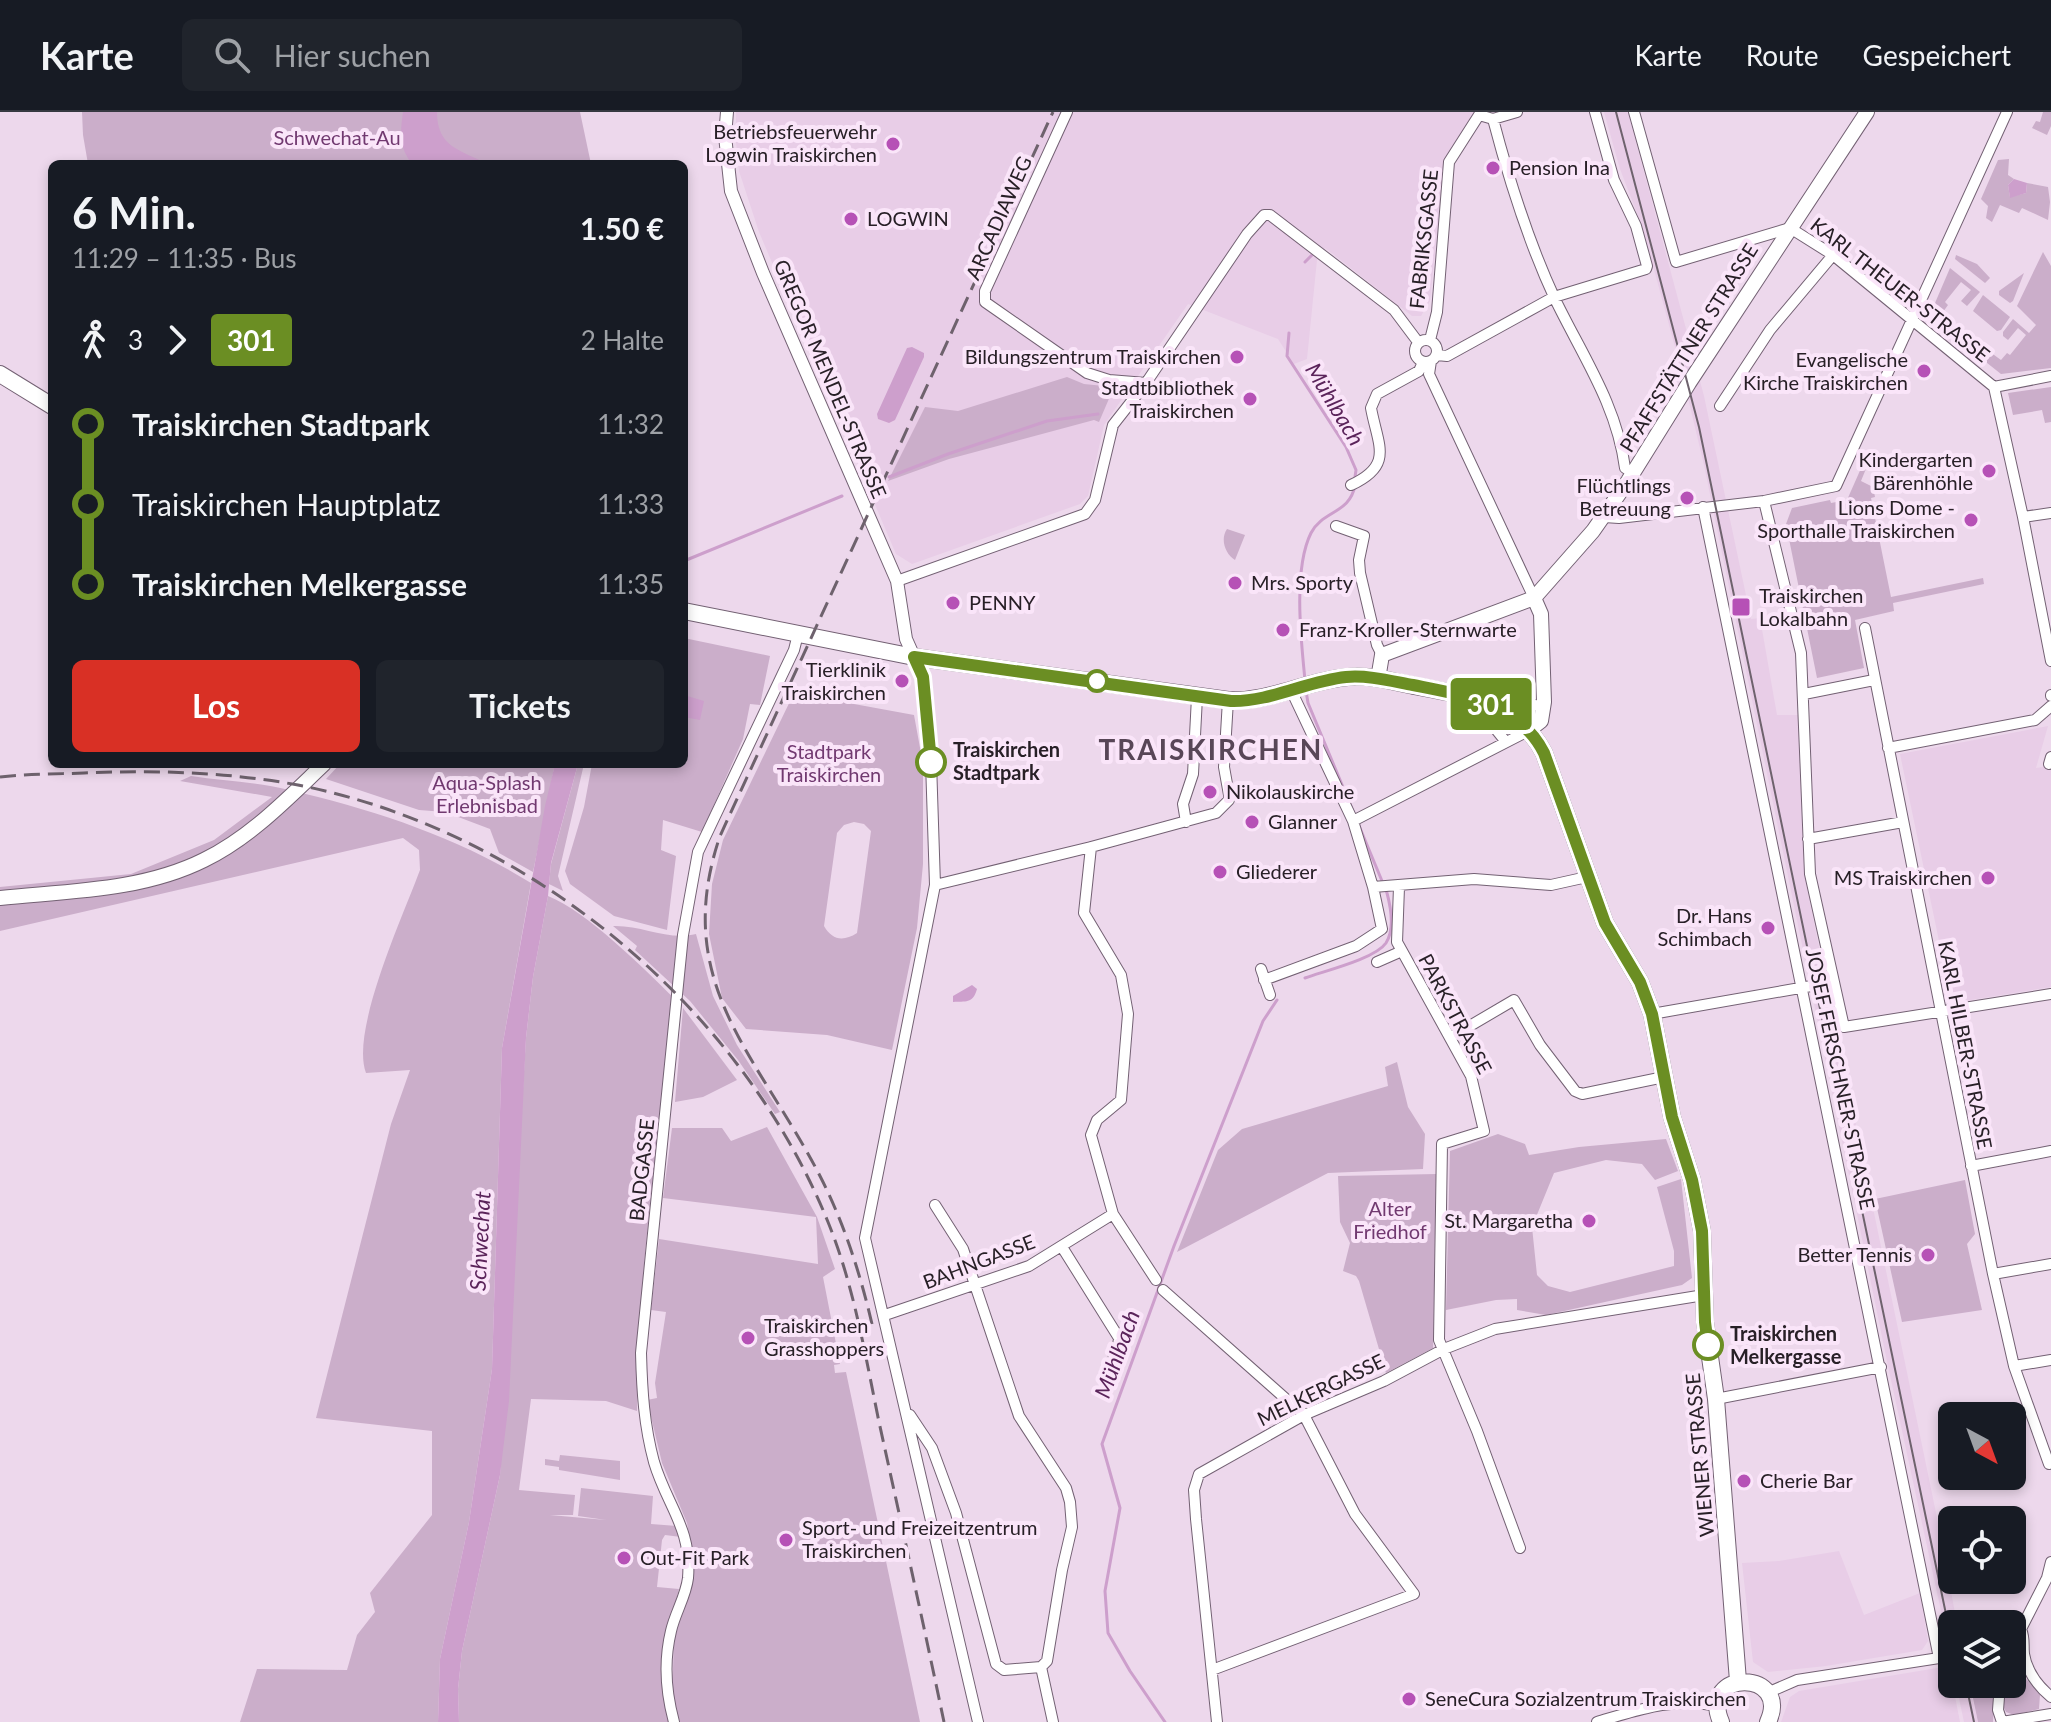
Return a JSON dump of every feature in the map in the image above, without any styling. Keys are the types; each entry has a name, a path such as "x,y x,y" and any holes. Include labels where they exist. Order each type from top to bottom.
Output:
{"main road":[{"name":"PFAFFSTÄTTNER STRASSE","path":"1534,598 1604,517 1867,112"},
{"path":"0,374 48,404"},
{"path":"688,612 914,657 1097,681 1197,697 1228,707 1350,677 1378,679 1470,697 1514,717 1528,731 1541,721 1543,706 1541,614 1534,598 1382,655 1378,679"},
{"name":"WIENER STRASSE","path":"1528,731 1544,753 1605,923 1640,982 1652,1014 1672,1117 1692,1180 1702,1231 1705,1322 1716,1399 1738,1681"},
{"path":"0,898 132,884 170,874 204,860 260,824 320,768"},
{"path":"1719,1714 1723,1690 1738,1681 1757,1684 1767,1693 1772,1712 1768,1722"}],"street":[{"name":"GREGOR MENDEL-STRASSE","path":"727,112 725,136 731,191 763,273 897,581 906,639 914,657"},
{"name":"ARCADIAWEG","path":"1067,112 985,291 985,302 1087,373 1109,380 1146,383"},
{"path":"1517,112 1493,119 1510,183 1554,297 1606,396 1622,445 1625,468 1633,473"},
{"path":"1424,341 1414,349 1416,357 1430,359 1447,356 1554,297 1642,272 1647,266 1636,226 1614,180 1595,112"},
{"path":"1634,112 1676,262 1790,228"},
{"path":"1604,517 1619,518 1764,501 1836,486 2007,112"},
{"name":"FABRIKSGASSE","path":"1424,341 1437,312 1449,162 1479,115 1493,119"},
{"path":"897,581 1085,514 1095,500 1113,425 1146,383 1247,234 1264,215 1270,215 1394,310 1424,341 1436,346 1419,371 1377,394 1372,400 1381,459 1377,468 1351,485"},
{"name":"KARL THEUER-STRASSE","path":"1790,228 1833,255 1994,387 2051,661"},
{"path":"1720,406 1770,330 1833,255"},
{"path":"1430,359 1429,374 1534,598"},
{"path":"1994,387 2051,376"},
{"path":"1622,445 1643,458"},
{"name":"JOSEF FERSCHNER-STRASSE","path":"1764,501 1801,653 1810,874 1844,1027 1941,1011"},
{"name":"JOSEF FERSCHNER-STRASSE","path":"1703,507 1938,1653"},
{"path":"2023,517 2051,513"},
{"path":"1336,526 1364,536 1360,573 1382,655"},
{"name":"KARL HILBER-STRASSE","path":"1865,628 1993,1274 2014,1366 2050,1468"},
{"name":"BADGASSE","path":"674,1722 668,1701 667,1663 670,1632 688,1581 687,1539 655,1465 642,1409 641,1353 683,935 698,852 794,650 798,634"},
{"path":"914,657 923,677 931,762 935,885 865,1238 978,1722"},
{"path":"1804,694 1874,680"},
{"path":"1300,687 1386,886 1397,942 1402,951 1377,962"},
{"path":"1186,822 1183,804 1193,774 1197,697"},
{"path":"1470,697 1506,742"},
{"path":"1495,706 1509,702 1543,706"},
{"path":"1888,748 2035,720 2051,706"},
{"path":"935,885 1216,813 1229,800 1224,767 1228,707"},
{"path":"1357,819 1528,731"},
{"path":"1808,839 1903,822"},
{"path":"1091,847 1084,913 1121,975 1128,1014 1121,1100 1097,1120 1091,1135 1113,1214 1156,1280"},
{"path":"1386,886 1474,879 1551,885 1587,877"},
{"path":"1270,995 1263,974 1356,946 1382,929 1386,886"},
{"name":"PARKSTRASSE","path":"1402,951 1471,1076 1484,1131 1442,1144 1439,1340 1444,1349"},
{"path":"1652,1014 1834,982"},
{"path":"1941,1011 2051,994"},
{"path":"1451,1037 1514,1000 1540,1045 1575,1091 1582,1094 1664,1077"},
{"path":"1971,1166 2051,1151"},
{"path":"907,1410 932,1448 956,1513 996,1664 1004,1670 1041,1667 1047,1661 1072,1527 1066,1488 1019,1416 963,1249 935,1205"},
{"name":"BAHNGASSE","path":"885,1315 1029,1266 1113,1214"},
{"path":"1062,1247 1119,1338 1113,1354"},
{"path":"1993,1274 2051,1264"},
{"path":"1163,1290 1304,1415 1355,1514 1414,1594 1212,1670"},
{"name":"MELKERGASSE","path":"1217,1722 1194,1490 1206,1469 1304,1415 1384,1381 1444,1349 1495,1329 1704,1295"},
{"path":"1444,1349 1520,1548"},
{"path":"2014,1366 2051,1360"},
{"path":"1716,1399 1881,1367"},
{"path":"2026,1613 2047,1578 2051,1562"},
{"path":"1767,1693 1797,1680 1938,1658"},
{"path":"2026,1659 2036,1683 2051,1697"},
{"path":"1041,1667 1053,1722"},
{"path":"1999,1698 1998,1710 2002,1722 2051,1714"},
{"path":"1597,1722 1662,1703 1697,1701 1719,1714"}],"shaded area":[{"path":"403,112 437,112 438,124 446,140 479,160 410,160 405,152 401,127"},
{"path":"736,112 1479,112 1444,167 1430,301 1421,316 1412,316 1325,248 1317,260 1307,359 1294,364 1278,339 1188,304 1104,425 1088,496 1080,504 912,564 896,554 759,232 739,171"},
{"path":"1604,112 1628,112 1704,396 1751,619 1760,618 1777,715 1798,715 1804,874 1938,1522 1938,1594 1951,1594 1954,1610 1941,1610 1704,465 1643,229 1620,169"},
{"path":"2014,179 2027,183 2026,193 2010,198 2008,185"},
{"path":"907,348 924,353 924,357 895,420 889,423 878,419 877,414"},
{"path":"688,696 704,701 700,720 688,718"},
{"name":"MS Traiskirchen","path":"2048,726 2036,768 2051,766 2051,987 1952,1003 1900,754"},
{"path":"554,768 577,768 551,863 526,1038 509,1401 500,1475 462,1651 459,1722 438,1722 440,1659 469,1522 492,1369 502,1048"},
{"path":"972,985 977,989 971,999 953,1002 953,996"},
{"path":"1839,1551 1864,1615 1920,1593 1928,1641 1922,1650 1768,1672 1753,1662 1742,1563 1779,1561"},
{"path":"1938,1668 1938,1698 1955,1698 1960,1722 1781,1722 1790,1697 1799,1691"},
{"path":"1959,1698 1972,1698 1978,1722 1964,1722"}],"green space":[{"name":"Schwechat-Au","path":"82,112 580,112 590,160 87,160"},
{"path":"2043,112 2051,112 2047,135 2032,128 2036,121 2040,122"},
{"path":"2009,159 2008,175 2014,179 2008,185 2010,197 2026,193 2027,183 2048,187 2048,220 2022,208 2019,213 2000,205 1992,222 1986,218 1988,206 1981,199 1998,160"},
{"path":"2043,252 2051,266 2051,368 2001,374 1929,317 1950,268 1980,292 1967,306 1961,301 1971,290 1961,282 1945,302 1948,305 1943,312 1964,333 2001,360 2007,353 2010,355 2026,335 2018,328 2008,340 2003,336 2013,319 2029,333 2036,325 2017,306"},
{"path":"1956,255 1977,264 1990,278 1985,283 1955,259"},
{"path":"2024,273 2013,301 2010,303 1999,295 1999,291"},
{"path":"1983,295 2010,317 2001,330 1997,331 1973,311"},
{"path":"1067,377 1084,384 1114,387 1099,422 1094,420 949,459 888,481 925,407 958,411"},
{"path":"2051,387 2051,422 2045,423 2042,410 2013,415 2008,393"},
{"path":"1866,457 1870,459 1861,481 1873,487 1875,497 1871,498 1891,597 1983,578 1984,584 1893,603 1894,611 1855,620 1864,668 1817,678 1786,524 1792,508 1830,500 1831,503 1847,500"},
{"path":"1227,529 1245,535 1235,560 1225,546"},
{"name":"Aqua-Splash Erlebnisbad","path":"688,639 770,656 760,705 750,704 743,739 702,832 663,820 661,850 676,856 667,930 614,916 570,884 565,871 584,807 591,768 688,768"},
{"name":"Stadtpark Traiskirchen","path":"794,693 914,715 923,764 923,864 917,928 892,1050 827,1035 746,1029 722,998 709,934 712,884 723,840","holes":["854,822 864,824 871,831 857,933 838,938 824,926 837,833 844,825"]},
{"name":"Aqua-Splash Erlebnisbad","path":"336,768 554,768 533,872 499,853 490,829 445,812 419,810 326,779"},
{"path":"577,768 583,768 558,876 563,891 549,884 551,864"},
{"path":"191,776 277,787 384,816 474,852 531,883 502,1048 492,1369 469,1522 440,1659 438,1722 240,1722 257,1669 347,1670 357,1635 375,1612 370,1593 432,1515 432,1431 316,1418 391,1124 410,1070 366,1073 363,1054 372,1002 420,870 419,850 403,838 0,931 0,887 131,874 214,840 272,797 180,781"},
{"path":"548,896 597,927 675,999 645,1256 637,1411 606,1401 531,1399 519,1490 575,1495 573,1515 550,1515 606,1520 578,1516 581,1488 653,1496 651,1524 677,1526 681,1537 665,1535 662,1540 657,1587 679,1589 664,1655 663,1687 669,1722 459,1722 462,1651 500,1475 526,1038 533,977"},
{"path":"613,926 675,936 696,934 713,996 737,1045 780,1112 775,1114 738,1060 690,1001 635,950 637,946"},
{"path":"683,1008 737,1080 703,1097 675,1102"},
{"path":"1397,1062 1408,1107 1425,1134 1423,1169 1328,1173 1177,1252 1218,1150 1242,1129 1388,1086 1385,1067"},
{"name":"Sport- und Freizeitzentrum Traiskirchen","path":"767,1127 817,1217 835,1269 823,1277 840,1364 834,1365 835,1373 846,1372 920,1722 680,1722 672,1697 674,1640 692,1578 693,1557 687,1523 662,1463 647,1400 657,1398 655,1383 666,1312 651,1310 659,1239 818,1264 816,1217 663,1198 672,1128 722,1128 731,1141"},
{"path":"1498,1134 1525,1144 1529,1155 1666,1139 1678,1171 1655,1180 1642,1164 1606,1160 1554,1173 1532,1227 1537,1275 1548,1286 1570,1292 1674,1266 1674,1251 1657,1187 1681,1179 1692,1278 1682,1285 1546,1315 1517,1310 1517,1299 1446,1310 1450,1151"},
{"name":"Alter Friedhof","path":"1436,1174 1433,1348 1386,1373 1359,1281 1356,1276 1343,1271 1350,1243 1340,1222 1338,1176"},
{"name":"Better Tennis","path":"1965,1180 1975,1234 1967,1244 1982,1310 1902,1322 1875,1199"},
{"path":"560,1455 620,1461 620,1480 545,1465 545,1459 559,1461"},
{"path":"2026,1679 2040,1695 2039,1709 2014,1715 2006,1712 2003,1698 2026,1698"},
{"path":"1973,1698 1994,1698 1993,1722 1978,1722"}],"waterway":[{"name":"Mühlbach","path":"1305,262 1312,255"},
{"name":"Mühlbach","path":"1289,333 1287,356 1346,447 1356,470 1355,477"},
{"path":"889,477 1047,421 1098,414"},
{"name":"Mühlbach","path":"1305,680 1300,605 1305,548 1316,526 1348,502 1355,485"},
{"path":"688,559 842,496"},
{"name":"Mühlbach","path":"1305,978 1371,954 1386,943 1391,931 1387,893 1308,703 1306,691"},
{"name":"Mühlbach","path":"1165,1722 1108,1633 1105,1591 1120,1508 1102,1444 1174,1246 1263,1021 1277,1000"}],"tram line":[{"path":"1616,112 1699,427 1945,1610"},
{"path":"1969,1698 1974,1722"}],"railway":[{"path":"872,1324 850,1248 829,1194 728,1016 713,976 706,934 707,888 720,836 1053,112"},
{"path":"0,777 138,772 218,775 298,785 383,808 465,842 544,886 616,939 682,1000 740,1068 789,1143 837,1246 858,1320 944,1722"}],"bus line":[{"name":"301","path":"931,762 923,677 914,657 1231,701 1350,677 1378,679 1462,695 1495,706 1514,717 1538,742 1544,753 1605,923 1640,982 1652,1014 1672,1117 1692,1180 1702,1231 1708,1345"}],"place":[{"name":"Betriebsfeuerwehr Logwin Traiskirchen","path":"893,144"},
{"name":"Pension Ina","path":"1493,168"},
{"name":"LOGWIN","path":"851,219"},
{"name":"Bildungszentrum Traiskirchen","path":"1237,357"},
{"name":"Evangelische Kirche Traiskirchen","path":"1924,371"},
{"name":"Stadtbibliothek Traiskirchen","path":"1250,399"},
{"name":"Kindergarten Bärenhöhle","path":"1989,471"},
{"name":"Flüchtlings Betreuung","path":"1687,498"},
{"name":"Lions Dome - Sporthalle Traiskirchen","path":"1971,520"},
{"name":"Mrs. Sporty","path":"1235,583"},
{"name":"PENNY","path":"953,603"},
{"name":"Traiskirchen Lokalbahn","path":"1741,607"},
{"name":"Franz-Kroller-Sternwarte","path":"1283,630"},
{"name":"Tierklinik Traiskirchen","path":"902,681"},
{"name":"Traiskirchen Stadtpark","path":"931,762"},
{"name":"Nikolauskirche","path":"1210,792"},
{"name":"Glanner","path":"1252,822"},
{"name":"Gliederer","path":"1220,872"},
{"name":"MS Traiskirchen","path":"1988,878"},
{"name":"Dr. Hans Schimbach","path":"1768,928"},
{"name":"St. Margaretha","path":"1589,1221"},
{"name":"Better Tennis","path":"1928,1255"},
{"name":"Traiskirchen Grasshoppers","path":"748,1338"},
{"name":"Traiskirchen Melkergasse","path":"1708,1345"},
{"name":"Cherie Bar","path":"1744,1481"},
{"name":"Sport- und Freizeitzentrum Traiskirchen","path":"786,1540"},
{"name":"Out-Fit Park","path":"624,1558"},
{"name":"SeneCura Sozialzentrum Traiskirchen","path":"1409,1699"}],"district":[{"name":"TRAISKIRCHEN","path":"1211,750"}],"water label":[{"name":"Schwechat","path":"480,1241"}]}
